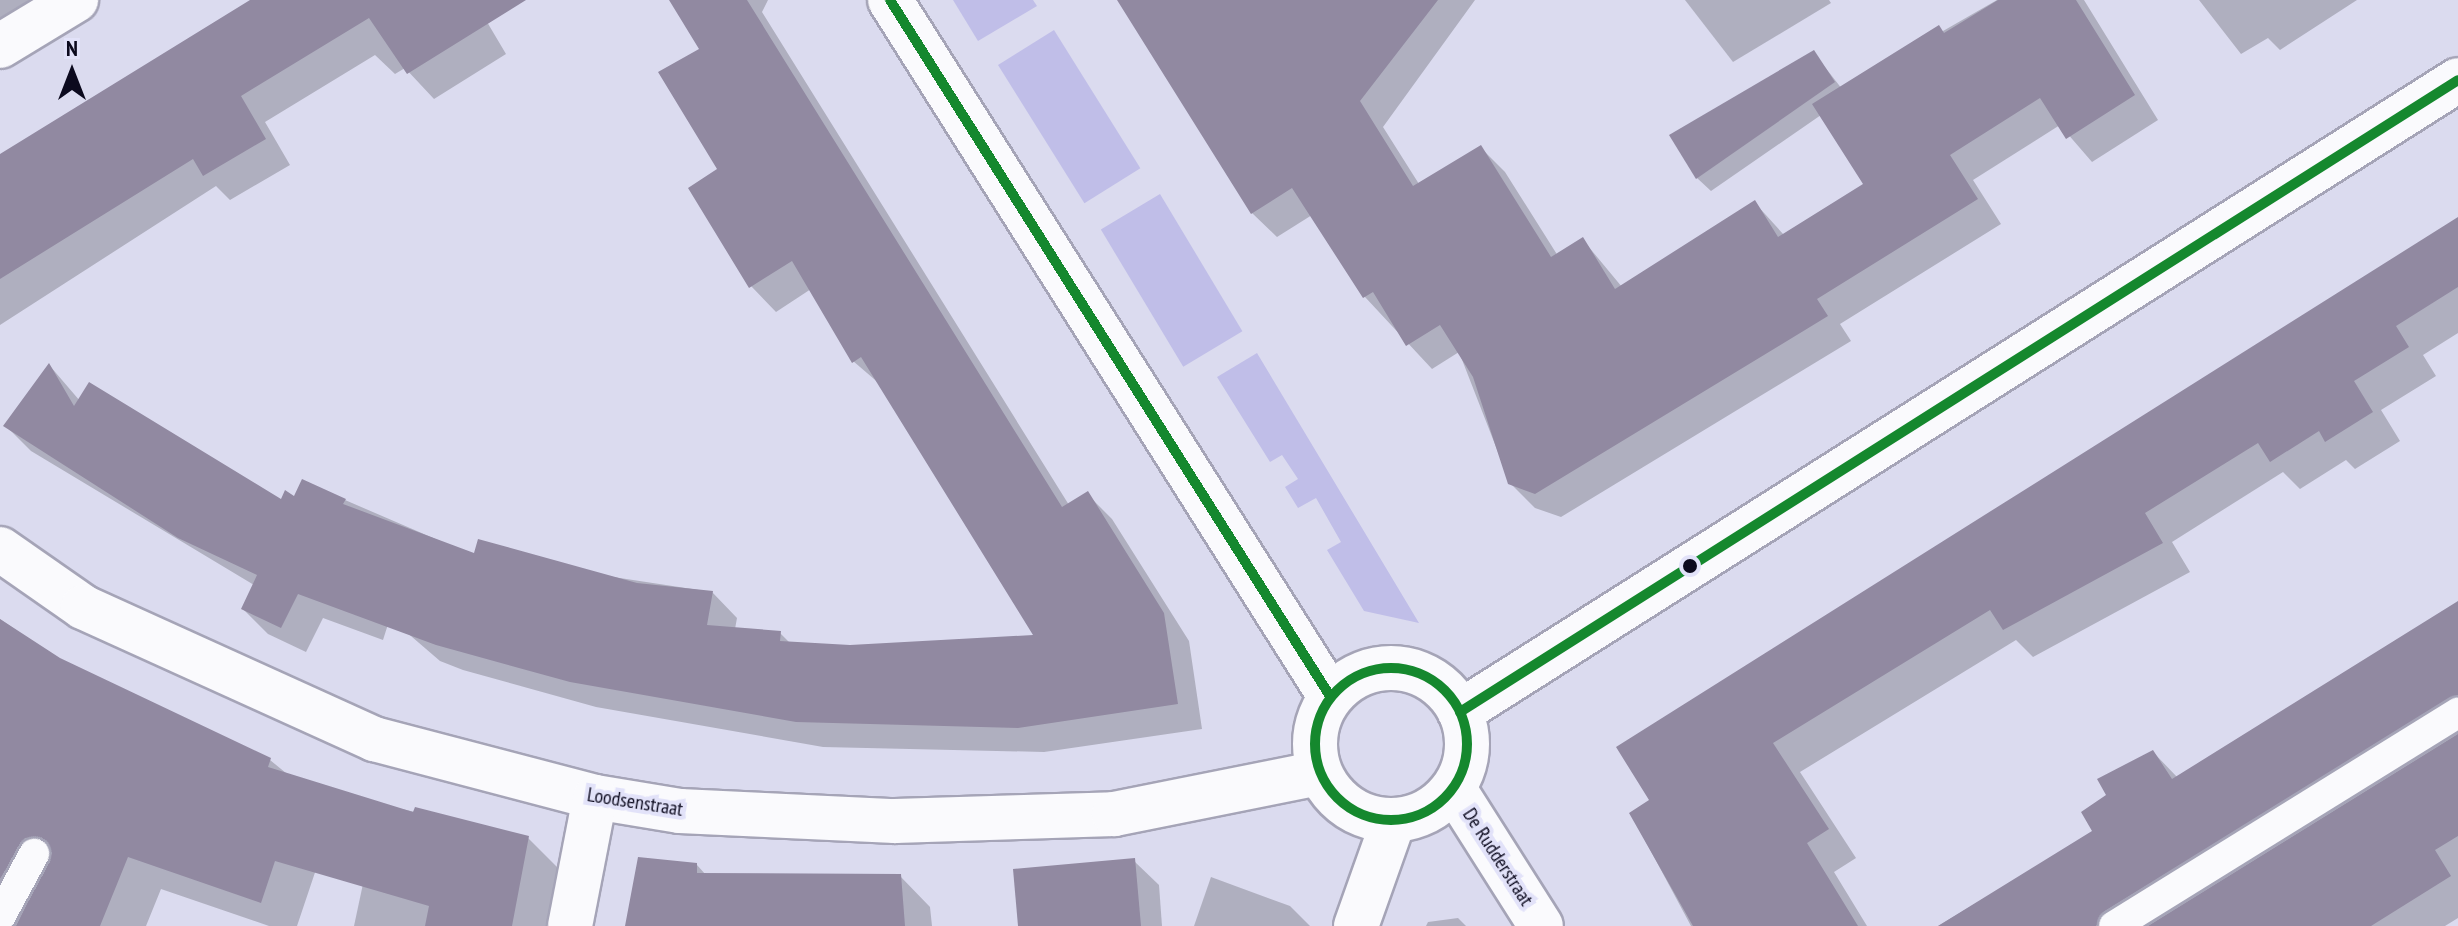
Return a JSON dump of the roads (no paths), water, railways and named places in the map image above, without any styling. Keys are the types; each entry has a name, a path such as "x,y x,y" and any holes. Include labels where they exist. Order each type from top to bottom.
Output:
{"street":[{"path":"0,46 76,0"},
{"path":"890,0 1330,696"},
{"path":"1460,712 2458,80"},
{"name":"Loodsenstraat","path":"0,549 83,607 374,739 595,797 680,811 895,821 1114,814 1319,773"},
{"path":"1384,668 1415,671 1442,687 1460,712 1468,751 1454,789 1427,812 1393,822 1362,816 1336,798 1319,773 1314,733 1330,696 1354,677 1384,668"},
{"name":"De Rudderstraat","path":"1454,789 1541,926"},
{"path":"570,926 595,797"},
{"path":"1356,926 1393,822"}],"lane":[{"path":"2114,926 2458,713"},
{"path":"0,917 34,854"}]}
